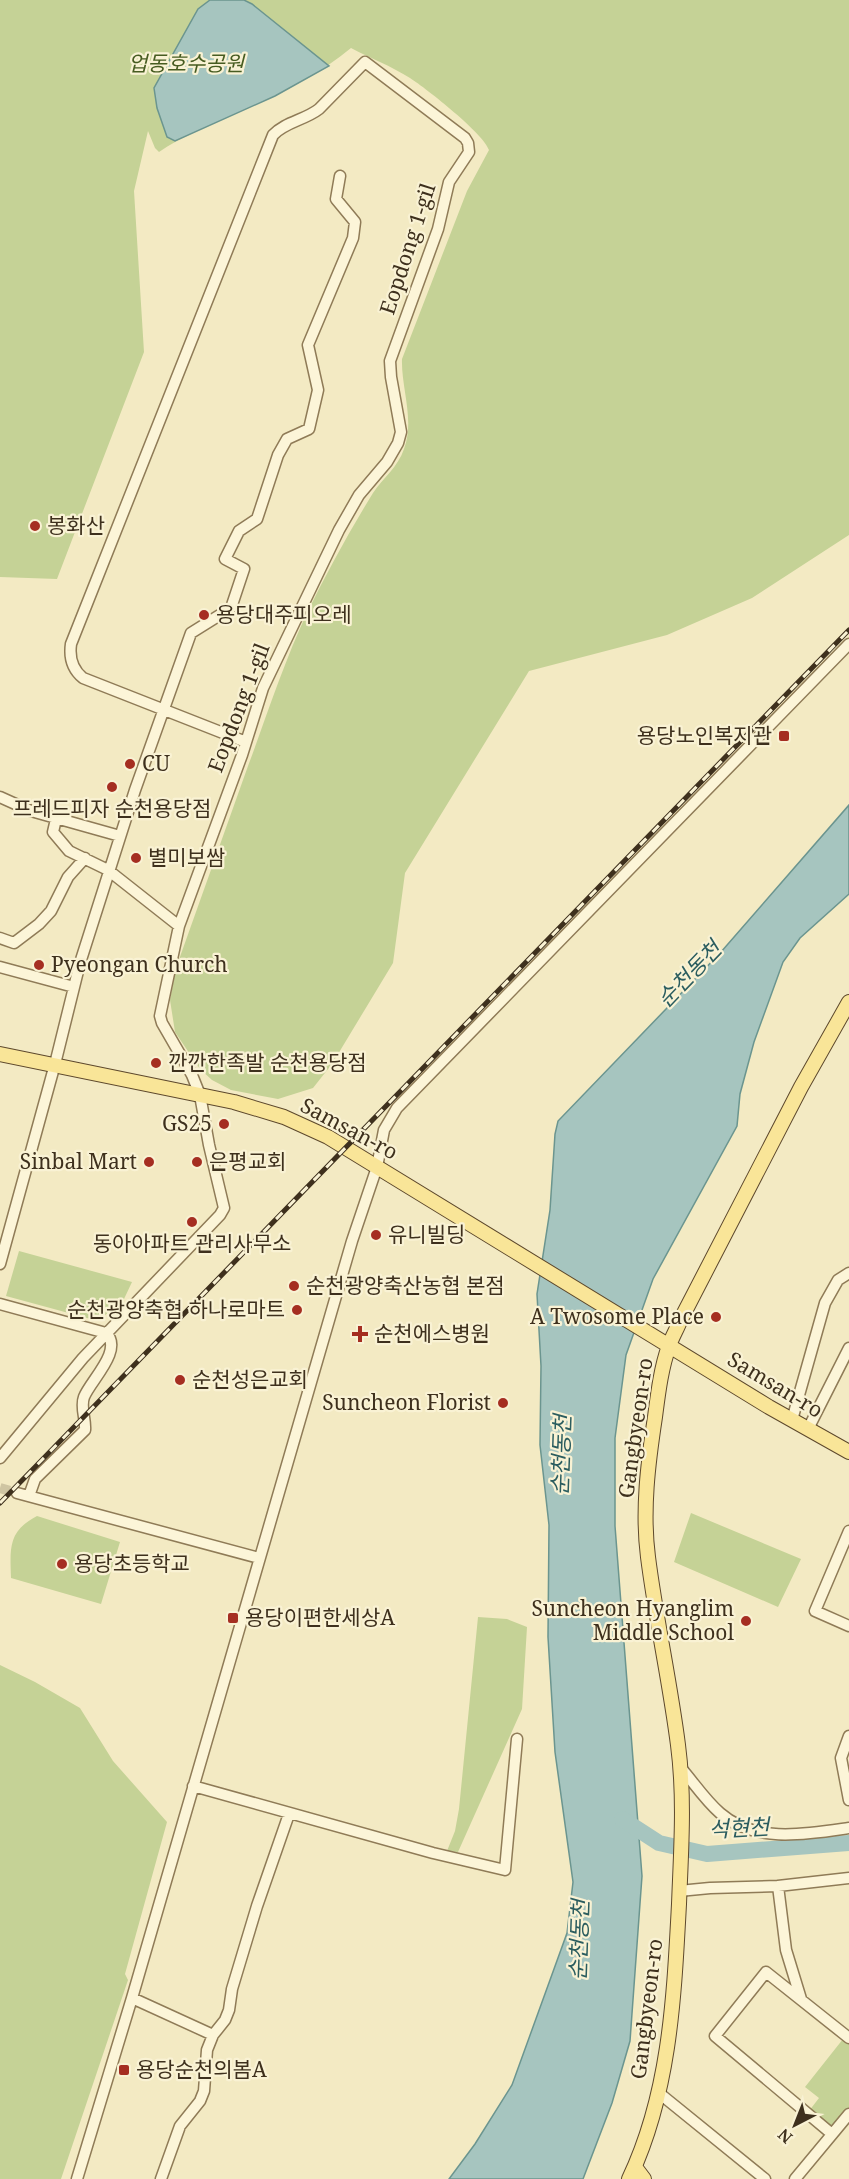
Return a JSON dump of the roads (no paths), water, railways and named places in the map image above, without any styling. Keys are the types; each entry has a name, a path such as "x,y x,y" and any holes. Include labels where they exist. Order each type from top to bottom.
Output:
{"main road":[{"name":"Gangbyeon-ro","path":"632,2173 644,2144 659,2093 674,2002 680,1875 681,1768 668,1673 647,1556 645,1505 655,1416 669,1346 801,1087 849,1002"},
{"name":"Samsan-ro","path":"0,1054 234,1102 284,1117 328,1137 669,1346 808,1430 849,1452"},
{"path":"632,2173 644,2179"}],"street":[{"name":"Eopdong 1-gil","path":"106,1333 220,1215 224,1208 208,1145 200,1095 192,1075 160,1016 179,926 246,742 263,688 339,530 359,495 387,462 398,443 401,432 390,362 438,229 449,182 468,155 470,147 465,138 365,62 313,114 279,129 273,135 71,644 72,664 75,672 83,678 164,711"},
{"path":"0,1264 74,987 108,870 191,633 231,608 244,569 225,559 239,531 257,519 278,455 287,439 309,429 318,390 308,345 353,238 355,222 336,199 340,176"},
{"path":"77,2179 132,1998 352,1241 377,1167 384,1130 397,1108 849,644"},
{"path":"164,711 246,742"},
{"path":"0,797 31,812 120,836"},
{"path":"56,819 53,832 69,851 108,870 179,926"},
{"path":"0,939 14,943 39,924 51,911 68,877 85,858"},
{"path":"0,967 74,987"},
{"path":"792,1420 825,1302 838,1280 849,1273"},
{"path":"0,1304 106,1333 111,1340 108,1358 83,1399 85,1430 35,1479 30,1496"},
{"path":"0,1458 106,1333"},
{"path":"808,1430 849,1348"},
{"path":"16,1493 259,1558"},
{"path":"849,1532 814,1611 849,1626"},
{"path":"849,1736 841,1758 849,1800"},
{"path":"193,1786 433,1853 505,1870 517,1739"},
{"path":"681,1768 722,1815 759,1833 807,1834 849,1828"},
{"path":"161,2179 180,2126 200,2101 204,2091 205,2062 213,2035 225,2020 229,2010 232,1989 257,1906 289,1814"},
{"path":"679,1891 710,1887 778,1886 849,1878"},
{"path":"778,1886 786,1950 802,2000"},
{"path":"832,2134 716,2036 766,1972 849,2038"},
{"path":"132,1998 213,2035"},
{"path":"659,2093 765,2179"},
{"path":"795,2179 849,2114"}],"water":[{"path":"210,0 244,0 252,4 329,66 275,96 175,141 167,137 157,108 154,88 198,9"},
{"name":"순천동천","path":"849,805 849,894 800,938 783,962 754,1042 740,1094 737,1126 653,1279 626,1355 615,1438 615,1526 642,1876 630,2041 612,2103 583,2179 449,2179 475,2144 512,2085 567,1933 573,1882 555,1752 548,1637 549,1525 540,1445 541,1366 537,1294 550,1210 555,1134 558,1121 721,952"}],"waterway":[{"name":"석현천","path":"622,1819 659,1843 707,1854 849,1843"}],"tunnel":[{"path":"0,1488 17,1493"}],"railway":[{"path":"0,1503 849,630"}],"place":[{"name":"봉화산","path":"35,526"},
{"name":"용당대주피오레","path":"204,615"},
{"name":"용당노인복지관","path":"784,736"},
{"name":"CU","path":"130,764"},
{"name":"프레드피자 순천용당점","path":"112,787"},
{"name":"별미보쌈","path":"136,858"},
{"name":"Pyeongan Church","path":"39,965"},
{"name":"깐깐한족발 순천용당점","path":"156,1063"},
{"name":"GS25","path":"224,1124"},
{"name":"Sinbal Mart","path":"149,1162"},
{"name":"은평교회","path":"197,1162"},
{"name":"동아아파트 관리사무소","path":"192,1222"},
{"name":"유니빌딩","path":"376,1235"},
{"name":"순천광양축산농협 본점","path":"294,1286"},
{"name":"순천광양축협 하나로마트","path":"297,1310"},
{"name":"A Twosome Place","path":"716,1317"},
{"name":"순천에스병원","path":"360,1334"},
{"name":"순천성은교회","path":"180,1380"},
{"name":"Suncheon Florist","path":"503,1403"},
{"name":"용당초등학교","path":"62,1564"},
{"name":"용당이편한세상A","path":"233,1618"},
{"name":"Suncheon Hyanglim Middle School","path":"746,1621"},
{"name":"용당순천의봄A","path":"124,2070"}],"park label":[{"name":"업동호수공원","path":"186,64"}]}
